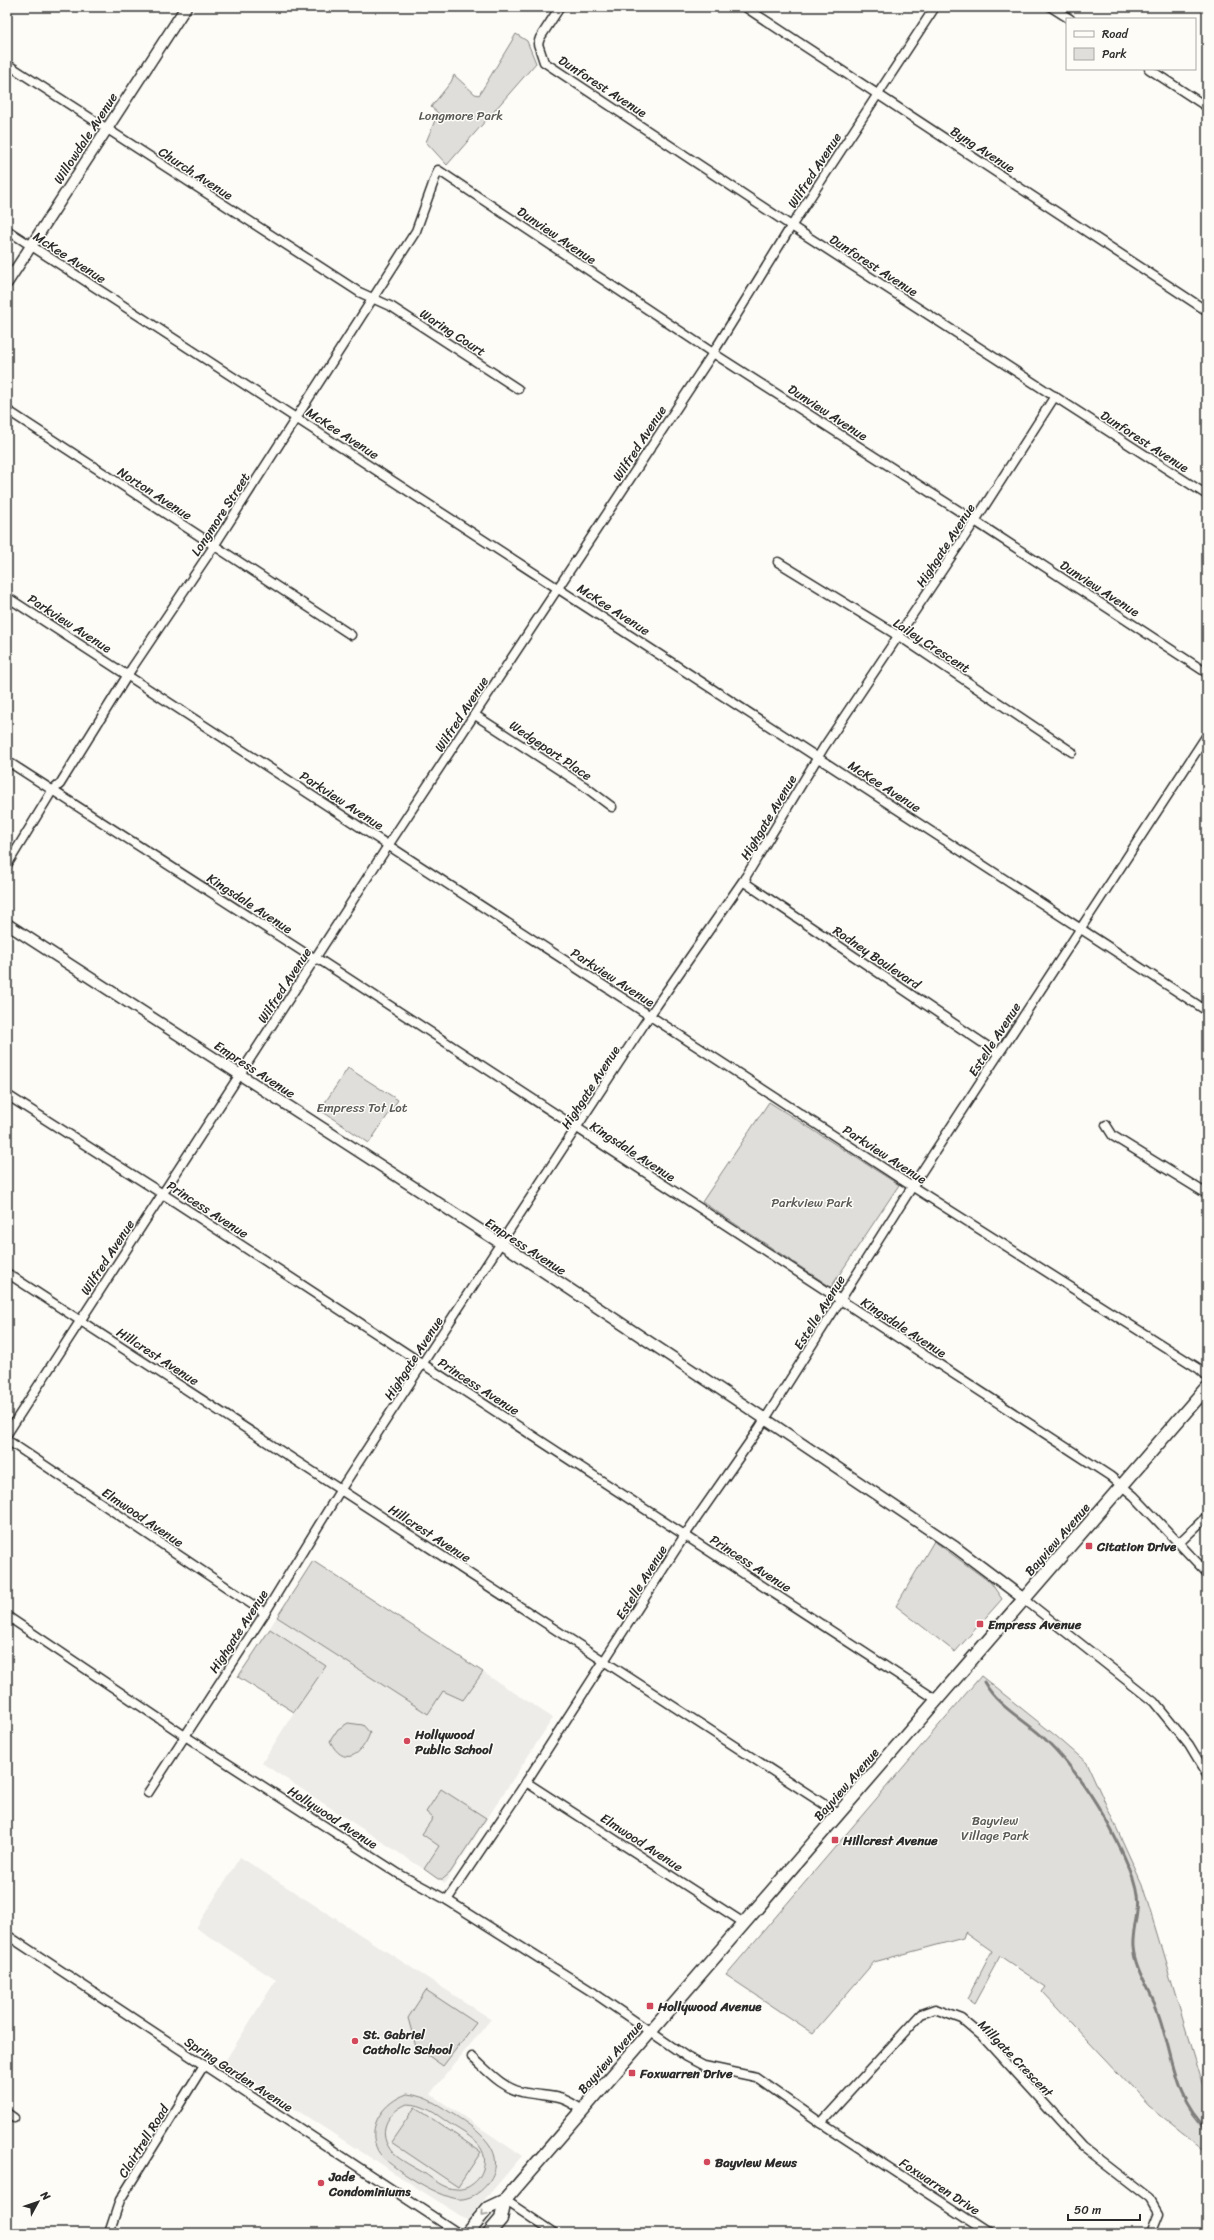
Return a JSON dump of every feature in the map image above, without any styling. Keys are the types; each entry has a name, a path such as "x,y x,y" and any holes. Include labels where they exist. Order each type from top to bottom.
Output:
{"main road":[{"name":"Bayview Avenue","path":"489,2233 501,2219 506,2200 582,2110 1207,1388"},
{"name":"Bayview Avenue","path":"467,2233 488,2208 506,2200"}],"street":[{"name":"Willowdale Avenue","path":"7,283 186,7"},
{"name":"Dunforest Avenue","path":"560,7 540,38 538,44 544,62 1207,495"},
{"name":"Byng Avenue","path":"746,7 1207,311"},
{"name":"Wilfred Avenue","path":"7,1434 315,958 713,353 792,225 935,7"},
{"path":"1051,7 1068,18"},
{"name":"Church Avenue","path":"7,64 359,292 374,298"},
{"path":"1151,70 1207,107"},
{"name":"Longmore Street","path":"7,865 52,791 60,784 128,675 214,546 416,231 438,170"},
{"name":"Dunview Avenue","path":"438,170 713,353 976,521 1207,673"},
{"name":"McKee Avenue","path":"7,230 296,416 1207,1011"},
{"name":"Waring Court","path":"374,298 392,307 518,389"},
{"name":"Highgate Avenue","path":"148,1793 500,1244 577,1129 650,1015 745,878 818,757 976,521 1055,396"},
{"name":"Norton Avenue","path":"7,410 351,635"},
{"name":"Lailey Crescent","path":"778,562 899,637 1072,752"},
{"name":"Parkview Avenue","path":"7,597 912,1186 1198,1368 1207,1376"},
{"name":"Wedgeport Place","path":"475,714 584,786 612,807"},
{"name":"Estelle Avenue","path":"447,1900 526,1782 685,1534 765,1419 912,1186 1207,734"},
{"name":"Kingsdale Avenue","path":"7,761 315,958 1123,1485 1207,1573"},
{"name":"Rodney Boulevard","path":"745,878 747,884 999,1054"},
{"name":"Empress Avenue","path":"7,924 240,1074 765,1419 955,1547 1024,1599"},
{"name":"Princess Avenue","path":"7,1095 685,1534 937,1700"},
{"path":"1106,1125 1113,1136 1207,1194"},
{"name":"Hillcrest Avenue","path":"7,1273 839,1814"},
{"name":"Elmwood Avenue","path":"7,1440 265,1612"},
{"path":"1179,1543 1207,1516"},
{"path":"1024,1599 1154,1702 1189,1745 1207,1775"},
{"name":"Hollywood Avenue","path":"7,1616 185,1736 399,1874 447,1900 594,1993 650,2032"},
{"name":"Elmwood Avenue","path":"526,1782 744,1923"},
{"name":"Spring Garden Avenue","path":"7,1935 458,2233"},
{"name":"Millgate Crescent","path":"821,2123 921,2014 935,2008 962,2019 982,2036 1083,2147 1150,2199 1158,2213 1150,2233"},
{"name":"Foxwarren Drive","path":"650,2032 704,2066 756,2077 821,2123 989,2233"},
{"path":"472,2057 504,2085 522,2092 564,2098 582,2110"},
{"name":"Clairtrell Road","path":"109,2233 120,2200 204,2066"},
{"path":"506,2200 554,2233"}],"shaded area":[{"name":"Hollywood Public School","path":"313,1561 553,1718 445,1883 262,1763 294,1712 238,1677"},
{"name":"St. Gabriel Catholic School","path":"240,1857 491,2019 430,2094 522,2156 467,2220 224,2063 276,1980 196,1928"}],"green space":[{"name":"Longmore Park","path":"516,34 527,41 536,63 447,165 426,142 438,113 431,107 451,82 454,75 475,94 479,95"},
{"name":"Empress Tot Lot","path":"348,1068 398,1100 369,1143 320,1110"},
{"name":"Parkview Park","path":"769,1102 899,1185 831,1287 702,1202"},
{"path":"934,1541 991,1583 1002,1599 955,1652 896,1606"},
{"path":"313,1561 483,1672 463,1700 443,1691 428,1714 277,1617"},
{"path":"270,1629 326,1666 294,1712 238,1677"},
{"name":"Bayview Village Park","path":"981,1676 1056,1736 1087,1763 1142,1884 1205,2093 1207,2095 1207,2152 1149,2106 1042,1992 1046,1987 1000,1956 974,2004 967,1999 992,1951 965,1932 963,1938 874,1962 813,2033 726,1975"},
{"path":"348,1723 363,1725 370,1733 362,1748 352,1756 341,1754 335,1749 330,1741 338,1729"},
{"path":"441,1789 486,1818 450,1873 443,1879 438,1879 424,1869 439,1846 422,1834 433,1818 426,1812"},
{"path":"426,1990 476,2023 443,2066 416,2047 408,2018"},
{"path":"407,2094 427,2099 456,2116 482,2136 494,2153 496,2162 494,2172 483,2189 471,2197 463,2199 444,2195 404,2174 383,2157 378,2151 375,2142 375,2124 384,2109","holes":["407,2104 413,2104 435,2113 470,2137 480,2147 485,2161 483,2169 479,2177 468,2187 452,2189 439,2183 396,2156 388,2146 384,2132 389,2118 400,2108"]},
{"path":"415,2107 481,2152 458,2187 391,2142"}],"waterway":[{"path":"984,1682 1004,1706 1045,1739 1072,1768 1094,1800 1114,1834 1130,1870 1136,1890 1137,1906 1133,1942 1134,1955 1158,2012 1175,2074 1181,2089 1187,2103 1196,2117 1207,2129"}],"place":[{"name":"Citation Drive","path":"1089,1546"},
{"name":"Empress Avenue","path":"980,1624"},
{"name":"Hollywood Public School","path":"407,1741"},
{"name":"Hillcrest Avenue","path":"835,1840"},
{"name":"Hollywood Avenue","path":"650,2006"},
{"name":"St. Gabriel Catholic School","path":"355,2041"},
{"name":"Foxwarren Drive","path":"632,2073"},
{"name":"Bayview Mews","path":"707,2162"},
{"name":"Jade Condominiums","path":"321,2183"}]}
